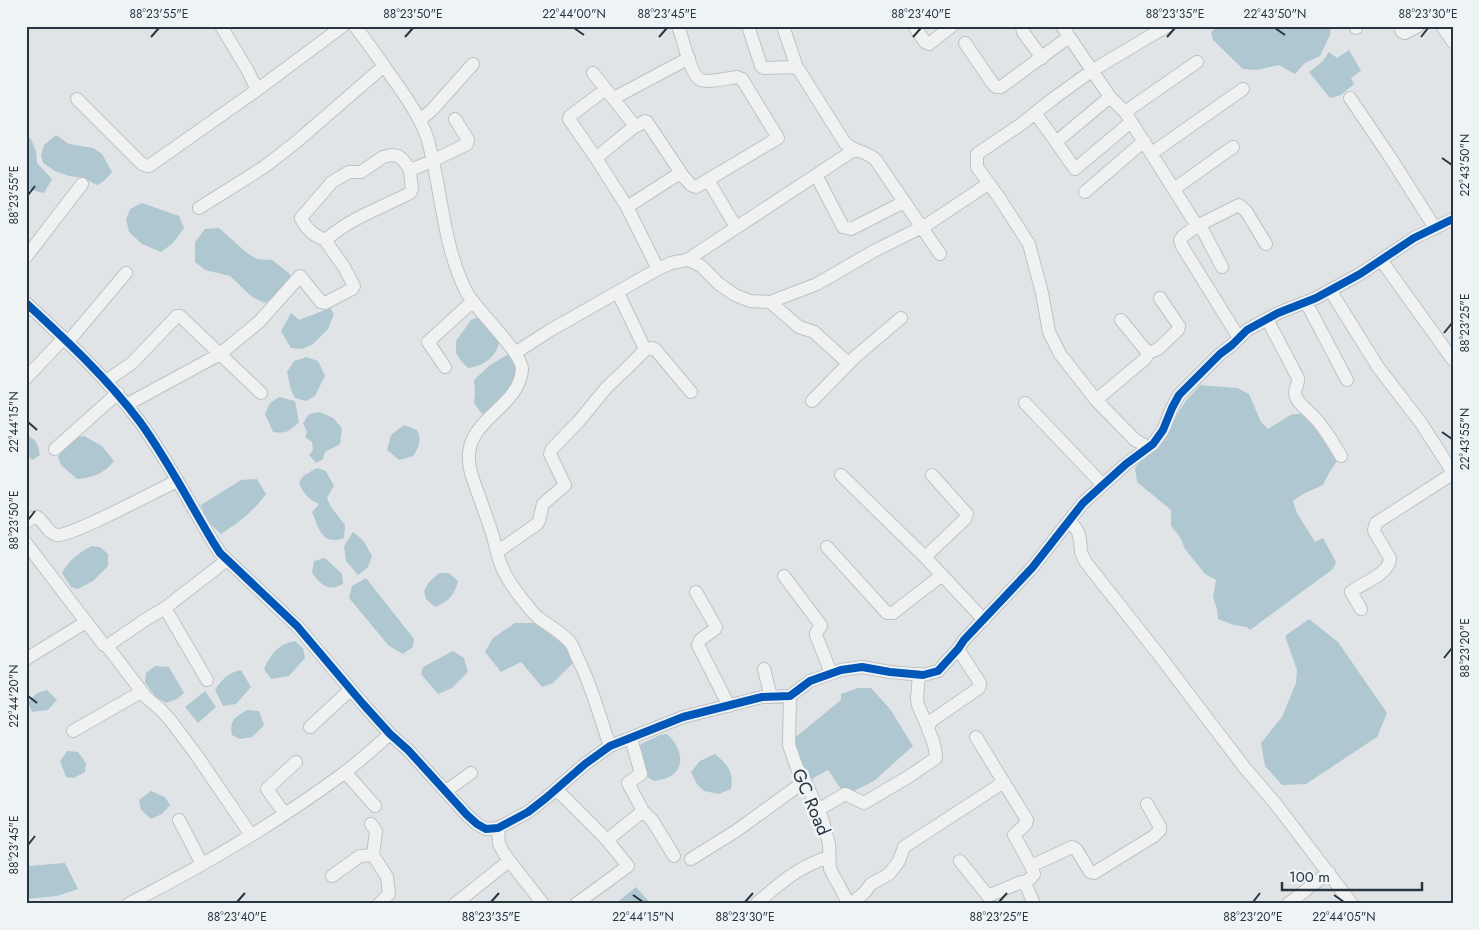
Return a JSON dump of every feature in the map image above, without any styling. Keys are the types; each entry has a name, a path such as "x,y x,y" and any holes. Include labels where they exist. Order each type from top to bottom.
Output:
{"street":[{"path":"77,99 142,164 147,166 258,90 343,26"},
{"path":"355,26 420,120 427,137 446,229 462,282 472,302 515,353 522,365 517,385 510,396 479,428 472,441 468,452 471,474 504,571 526,604 539,619 548,623 570,642 582,666 610,746"},
{"path":"596,158 635,126 646,121 683,176 696,187 777,140 778,136 742,79 737,77 704,81 696,75 684,48 682,34 678,26"},
{"path":"748,26 762,67 797,68"},
{"path":"783,26 797,68 845,143 854,150 873,157 940,254"},
{"path":"914,26 925,42 929,44 952,26"},
{"path":"1022,26 1042,58"},
{"path":"1148,447 1135,440 1096,400 1060,354 1050,332 1029,244 977,167 976,160 977,154 1020,126 1093,70 1167,26"},
{"path":"1400,26 1402,32 1405,33 1418,26"},
{"path":"1442,26 1453,42"},
{"path":"224,28 258,90"},
{"path":"965,43 996,87 1004,85 1042,58 1066,32 1110,97 1128,117 1152,153 1198,225 1222,267"},
{"path":"658,269 627,207 569,117 610,94 689,58"},
{"path":"1035,114 1075,169 1128,117 1197,62"},
{"path":"420,120 432,110 473,64"},
{"path":"199,208 280,155 384,66"},
{"path":"593,73 635,126"},
{"path":"1152,153 1243,89"},
{"path":"1056,142 1110,97"},
{"path":"1350,98 1435,228"},
{"path":"411,171 468,142 455,120"},
{"path":"1085,192 1144,141"},
{"path":"1174,188 1233,147"},
{"path":"515,353 549,331 658,269 671,263 687,260 854,150"},
{"path":"126,405 220,354 259,322 300,276 321,302 325,303 352,289 354,286 327,240 318,238 313,234 301,218 332,182 349,172 361,172 383,157 391,155 400,157 411,171 412,189 410,193 335,232 327,240"},
{"path":"627,207 677,175 683,176"},
{"path":"816,175 843,227 851,229 904,202"},
{"path":"708,180 736,227"},
{"path":"26,257 82,184"},
{"path":"687,260 701,266 719,284 735,295 750,301 770,302 817,284 874,251 921,228 988,184"},
{"path":"1239,338 1180,240 1198,225 1239,206 1243,207 1246,211 1266,244"},
{"path":"26,303 118,394 159,449 213,542 227,560 297,626 350,690 390,734 408,750 477,824 486,829 498,828 528,812 585,764 610,746 683,717 762,697 790,696 810,681 841,670 862,667 890,672 919,674 938,671 964,640 1032,568 1083,503 1126,464 1153,444 1163,430 1179,395 1246,330 1360,274 1414,238 1453,219"},
{"path":"1381,260 1453,360"},
{"path":"26,378 65,341 126,274"},
{"path":"1330,290 1378,367 1421,423 1451,472 1449,476 1376,523 1375,533 1391,562 1381,573 1351,592 1361,609"},
{"path":"618,293 646,349"},
{"path":"1096,400 1145,359 1148,353 1158,349 1178,330 1179,326 1160,298"},
{"path":"445,368 428,342 472,302"},
{"path":"770,302 799,327 814,332 848,364"},
{"path":"1306,302 1347,380"},
{"path":"106,381 132,362 177,316 180,316 261,393"},
{"path":"812,400 848,364 901,318"},
{"path":"1121,320 1148,353"},
{"path":"1267,320 1298,378 1299,382 1295,390 1298,398 1317,420 1341,456"},
{"path":"497,552 537,524 543,504 565,485 550,454 552,449 579,421 607,387 646,349 655,349 691,392"},
{"path":"55,449 118,394"},
{"path":"1025,403 1103,485"},
{"path":"841,474 925,557 984,620"},
{"path":"925,557 965,519 967,514 932,475"},
{"path":"26,522 37,517 43,521 52,533 65,533 103,518 177,481"},
{"path":"1070,520 1078,532 1081,552 1094,574 1159,655 1244,767 1275,803 1352,904"},
{"path":"26,543 150,702 171,721 251,835"},
{"path":"827,547 887,613 893,612 942,575"},
{"path":"107,646 165,608 227,560"},
{"path":"784,576 821,626 816,635 831,673"},
{"path":"696,592 716,627 700,640 698,645 729,706"},
{"path":"165,608 207,680"},
{"path":"26,659 86,622"},
{"path":"928,728 931,721 980,686 980,683 958,649"},
{"path":"764,669 772,697"},
{"path":"818,810 845,794 864,803 936,758 936,752 928,728 918,705 919,674"},
{"path":"310,727 350,690"},
{"path":"73,731 142,692"},
{"name":"GC Road","path":"790,696 789,745 797,768 822,818 829,844 830,869 850,904"},
{"path":"128,904 202,864 284,814 345,772 390,734"},
{"path":"960,861 988,896 1025,882 1034,874 1014,835 1028,820 976,737"},
{"path":"631,738 642,774 628,783 643,810 652,820 674,856"},
{"path":"284,814 267,789 296,762"},
{"path":"345,772 374,806"},
{"path":"446,792 471,773"},
{"path":"690,859 736,831 805,781"},
{"path":"850,904 865,892 871,884 889,874 899,861 904,847 1004,782"},
{"path":"556,789 607,840 628,866 576,904"},
{"path":"1031,866 1074,847 1090,872 1094,873 1154,836 1160,830 1147,804"},
{"path":"607,840 643,810"},
{"path":"179,820 202,864"},
{"path":"371,824 376,831 373,855 387,877 389,894 379,904"},
{"path":"498,828 499,844 543,904"},
{"path":"332,876 360,856 373,855"},
{"path":"756,904 788,876 818,860 829,857"},
{"path":"455,904 509,860"},
{"path":"1288,904 1328,872"},
{"path":"1025,882 1034,904"}],"water":[{"path":"1218,26 1331,26 1330,35 1320,56 1305,63 1295,74 1279,65 1257,70 1243,69 1213,40 1211,32"},
{"path":"1349,50 1361,71 1351,78 1354,84 1341,95 1330,98 1309,72 1322,62 1329,52 1337,58"},
{"path":"56,135 69,144 93,148 102,154 112,172 104,181 97,185 84,178 69,176 55,171 43,163 41,155 44,145"},
{"path":"26,136 31,139 36,151 37,163 52,179 44,193 26,189"},
{"path":"142,203 179,216 184,228 173,243 161,252 142,244 129,232 126,219 130,209"},
{"path":"219,228 247,253 257,259 272,260 290,274 292,283 279,295 265,303 252,297 230,276 205,270 195,262 195,242 205,229"},
{"path":"330,308 334,314 328,329 313,344 302,349 291,348 281,331 291,313 299,320"},
{"path":"479,317 491,328 499,344 488,360 468,368 456,353 456,341 471,320"},
{"path":"507,355 516,357 521,370 494,412 482,414 474,403 474,380 490,365"},
{"path":"306,357 318,361 325,376 315,396 306,401 295,398 287,372 294,361"},
{"path":"1200,385 1237,388 1249,394 1261,422 1268,429 1292,414 1305,414 1339,458 1323,485 1293,501 1297,513 1315,542 1323,538 1336,562 1333,569 1250,630 1247,627 1234,625 1218,619 1213,597 1216,580 1205,574 1185,549 1180,537 1171,526 1171,510 1137,482 1135,468 1151,448 1164,436 1185,402"},
{"path":"279,397 295,401 299,422 290,430 281,433 273,432 265,414 270,403"},
{"path":"320,412 333,418 342,428 340,444 325,452 323,459 316,463 309,455 313,450 312,442 305,437 307,432 303,423 309,414"},
{"path":"404,425 417,430 419,443 413,456 399,460 387,450 391,435"},
{"path":"26,435 35,440 39,448 40,455 32,460 26,454"},
{"path":"84,436 102,446 114,461 107,469 98,474 77,479 61,465 58,457 63,449 75,438"},
{"path":"317,468 326,471 334,486 327,498 331,507 345,525 344,538 331,540 322,534 312,512 319,504 307,496 299,483 303,476"},
{"path":"257,479 266,494 234,526 221,534 207,521 201,505 241,480"},
{"path":"353,532 363,540 372,556 368,567 358,575 346,561 344,546"},
{"path":"91,546 100,547 108,554 108,566 93,581 78,589 71,587 62,573 75,557"},
{"path":"325,558 342,574 343,584 333,587 325,586 312,573 314,561"},
{"path":"439,573 449,573 458,581 450,597 444,603 435,607 426,599 424,591 429,582"},
{"path":"366,578 414,639 413,647 403,654 389,646 349,598 352,586"},
{"path":"1309,619 1338,642 1387,713 1377,737 1306,784 1282,785 1265,766 1261,743 1282,717 1296,683 1297,670 1285,636"},
{"path":"515,623 536,623 564,645 574,662 553,683 542,687 521,662 501,672 485,652 493,638"},
{"path":"295,641 303,648 305,658 289,676 271,679 264,669 269,659 280,647"},
{"path":"453,651 464,658 468,672 452,688 438,694 421,674 423,667"},
{"path":"155,666 169,667 184,693 177,699 166,703 155,696 145,682 146,673"},
{"path":"241,670 251,687 236,704 223,706 215,690 226,677"},
{"path":"858,688 871,688 890,709 913,746 874,781 848,794 841,789 828,770 810,780 805,776 792,740 841,700 841,694"},
{"path":"47,690 57,700 48,710 32,712 28,702 37,693"},
{"path":"205,691 216,707 198,723 185,707"},
{"path":"247,710 259,711 264,725 252,737 240,739 232,735 232,725 234,719"},
{"path":"667,734 678,750 680,756 679,768 667,778 654,781 647,777 637,753 641,744 660,735"},
{"path":"67,751 78,752 86,763 85,772 74,778 66,777 60,761"},
{"path":"715,754 727,765 732,778 731,789 719,794 704,791 697,784 691,772 700,761"},
{"path":"151,791 165,797 170,805 162,814 151,819 141,810 139,800"},
{"path":"65,863 78,889 57,896 26,899 26,868 28,866"},
{"path":"636,887 651,904 615,904"}],"cycle path":[{"path":"26,303 100,375 140,422 169,466 220,553 297,626 390,734 408,750 467,815 486,829 498,828 528,812 585,764 610,746 683,717 762,697 790,696 810,681 841,670 862,667 923,675 938,671 964,640 1032,568 1083,503 1126,464 1153,444 1163,430 1179,395 1247,330 1278,313 1316,298 1360,274 1414,238 1453,219"}]}
